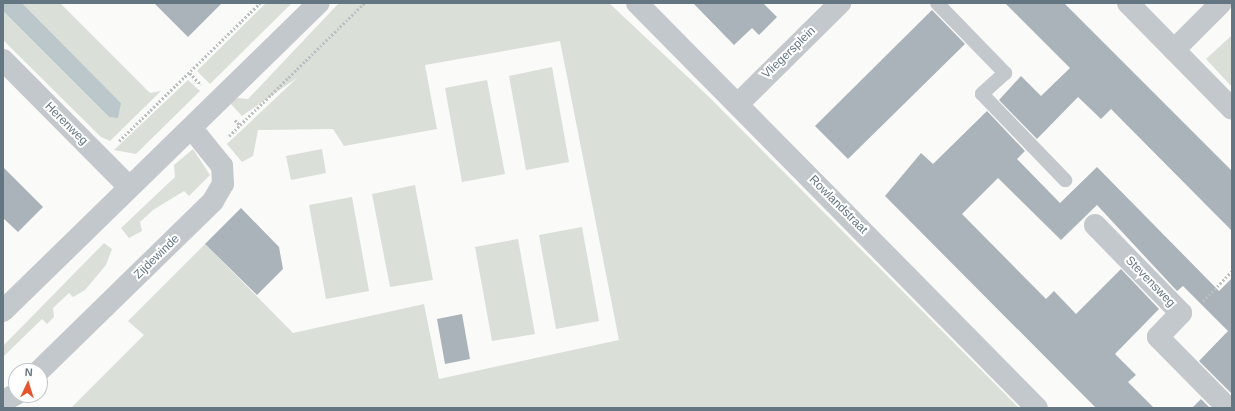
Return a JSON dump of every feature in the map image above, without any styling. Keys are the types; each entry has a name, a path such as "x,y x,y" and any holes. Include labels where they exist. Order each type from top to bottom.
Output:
{"street":[{"path":"3,311 129,187 193,130 319,3"},
{"name":"Rowlandstraat","path":"637,3 1037,408"},
{"name":"Vliegersplein","path":"738,104 840,3"},
{"path":"1128,3 1232,109"},
{"path":"1174,50 1221,3"},
{"name":"Herenweg","path":"3,60 129,187"},
{"name":"Zijdewinde","path":"47,363 213,201 223,184 222,166 193,130"},
{"name":"Stevensweg","path":"1095,225 1181,313 1158,337 1228,408"}],"lane":[{"path":"937,3 1005,73 982,94 1065,180"}],"path":[{"path":"101,158 260,3"},
{"path":"1181,313 1193,312 1232,271"}],"shaded area":[{"path":"3,3 22,3 121,103 118,118 109,117 3,11"},
{"path":"22,3 60,3 150,93 161,91 110,141 101,137 3,40 3,11 109,117 121,103"},
{"path":"266,3 292,3 210,84 197,71"},
{"path":"339,3 609,3 708,96 1019,408 71,408 144,335 128,321 205,244 293,333 424,304 439,379 619,340 560,41 425,65 437,129 344,146 333,129 258,130 253,156 242,162 227,144 297,78 242,116 230,103 237,98 248,99"},
{"path":"1231,36 1232,38 1232,87 1206,59"},
{"path":"552,67 569,162 526,170 509,76"},
{"path":"188,80 200,91 136,154 114,150"},
{"path":"487,80 505,174 462,182 445,88"},
{"path":"193,149 210,175 189,196 184,191 153,210 140,222 142,231 129,238 121,228 175,177 174,165"},
{"path":"322,149 326,173 291,180 286,156"},
{"path":"415,185 433,280 390,287 372,194"},
{"path":"352,197 369,291 326,299 309,205"},
{"path":"582,227 599,321 556,329 539,235"},
{"path":"518,239 535,334 492,341 475,247"},
{"path":"104,243 112,249 106,265 85,290 73,297 69,293 53,308 54,317 47,324 42,319 3,357 3,346"}],"building":[{"path":"154,3 222,3 188,37"},
{"path":"693,3 763,3 777,17 759,35 752,28 734,45"},
{"path":"1005,3 1064,3 1232,171 1232,231 1111,109 1101,119 1078,97 1037,139 999,100 1021,76 1041,96 1070,68"},
{"path":"932,10 965,44 848,159 815,126"},
{"path":"987,111 1025,151 1017,159 1060,203 1097,167 1219,291 1232,278 1232,394 1199,361 1228,331 1183,286 1177,291 1097,205 1061,240 998,178 962,214 1046,299 1054,291 1076,314 1121,269 1159,309 1115,354 1136,375 1128,382 1154,408 1096,408 885,196 921,153 933,164"},
{"path":"3,167 43,207 18,232 3,218"},
{"path":"241,208 279,247 283,269 257,295 205,244"},
{"path":"462,314 470,359 445,364 437,319"},
{"path":"1201,399 1210,408 1192,408"}]}
